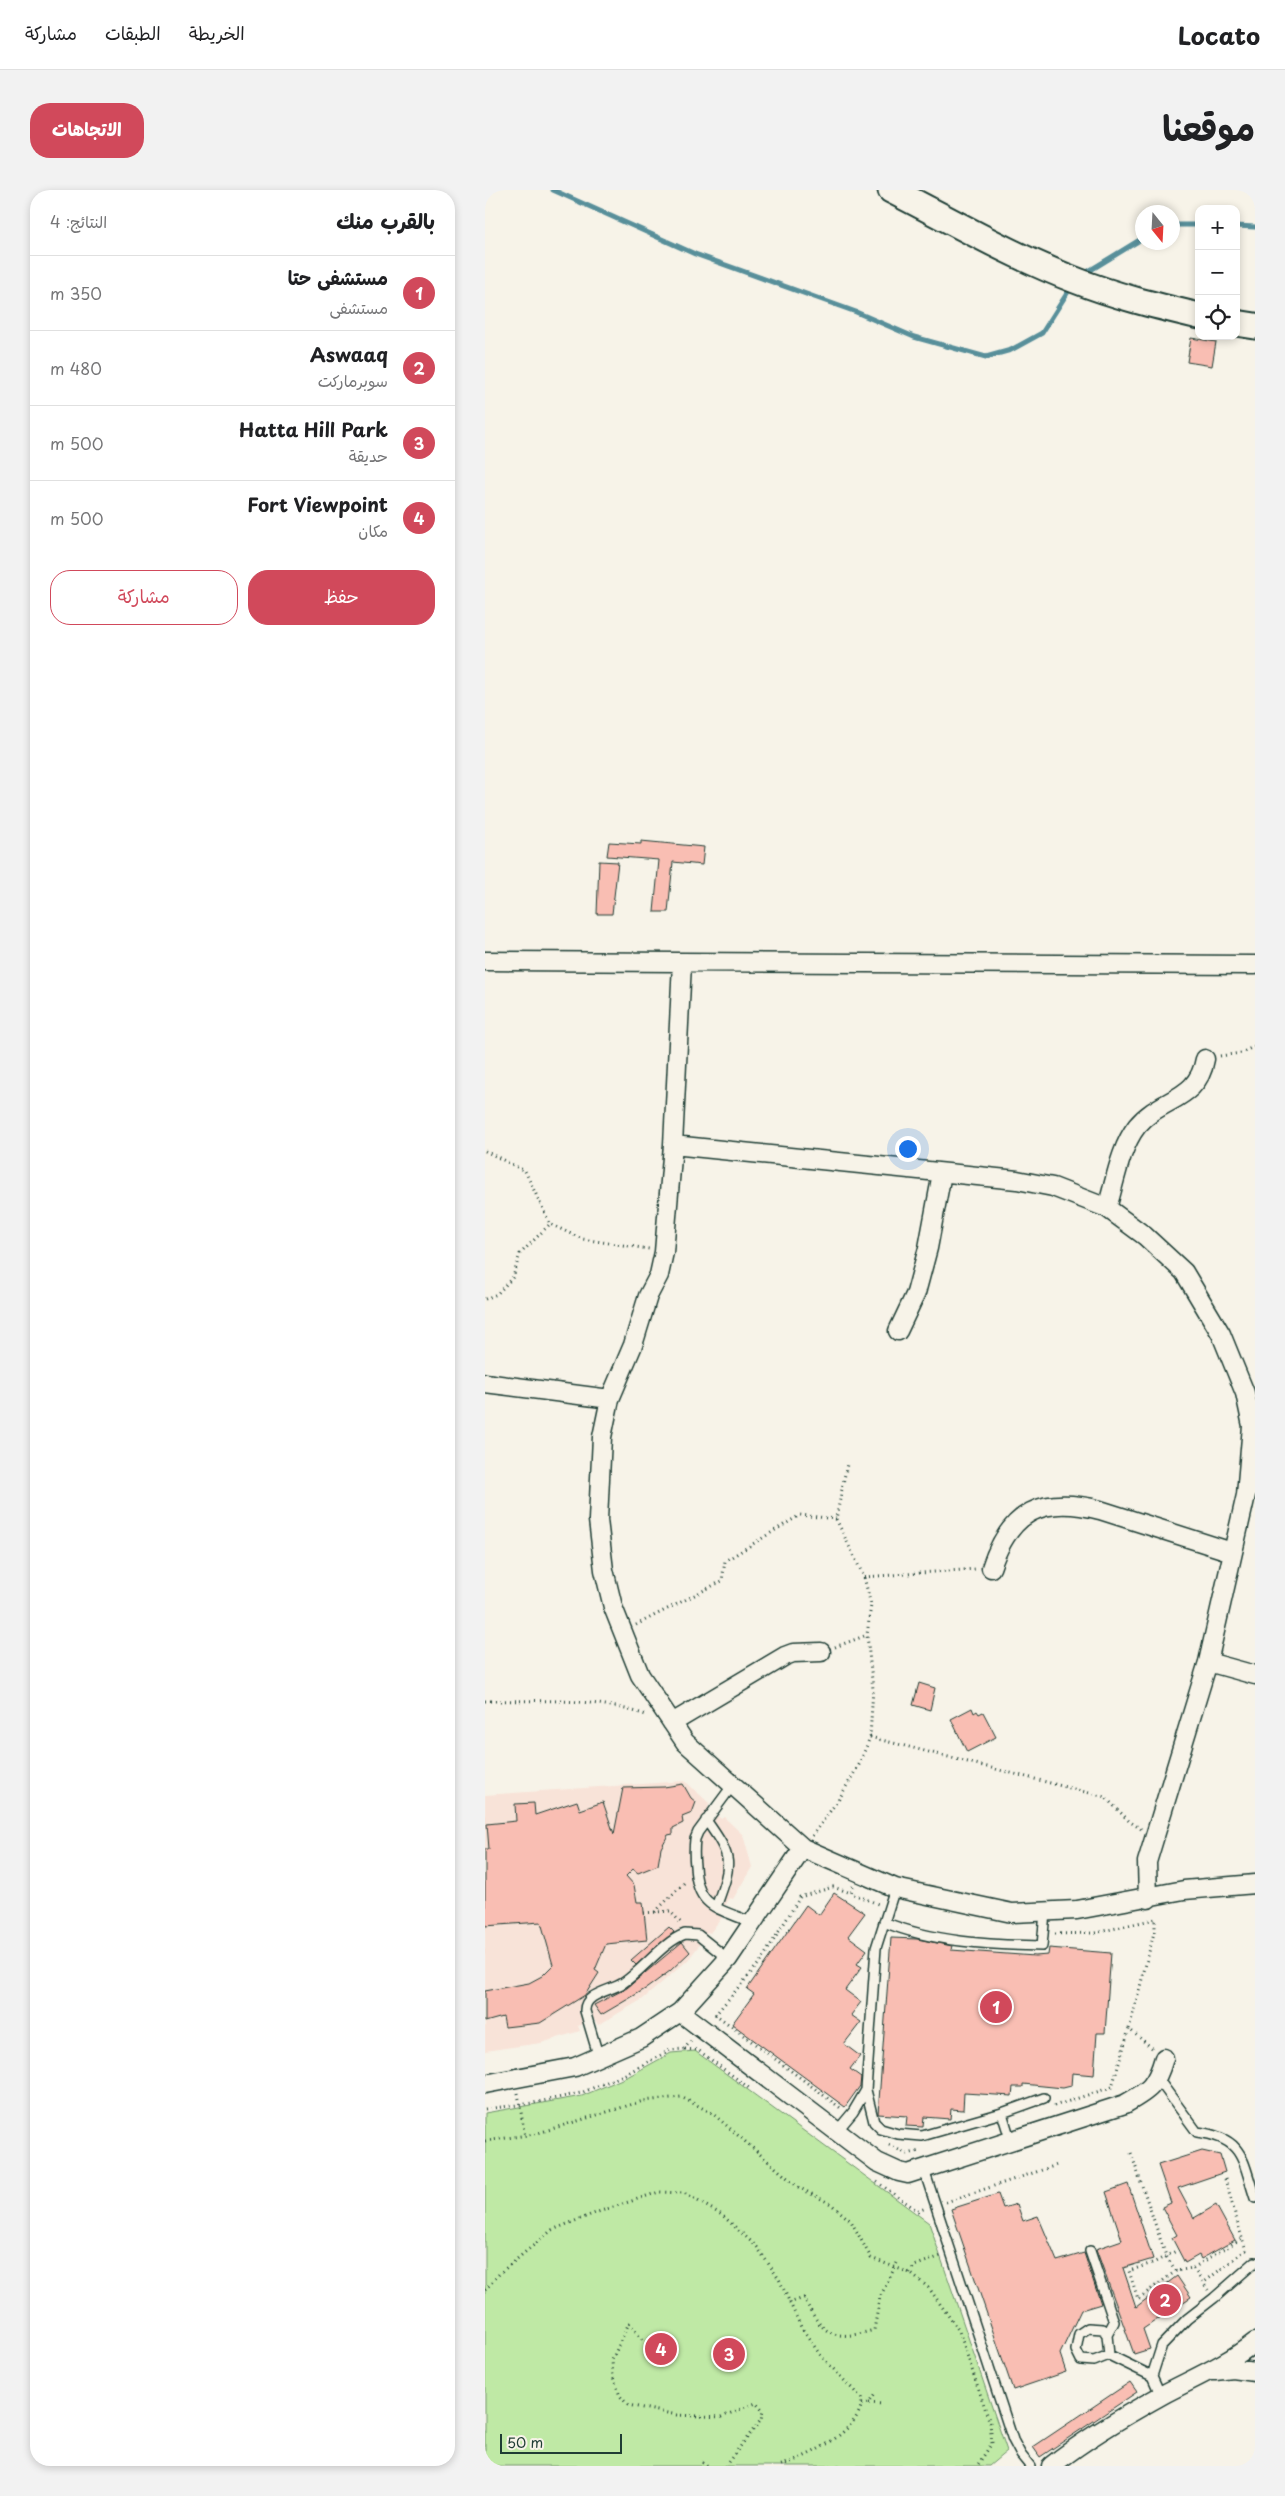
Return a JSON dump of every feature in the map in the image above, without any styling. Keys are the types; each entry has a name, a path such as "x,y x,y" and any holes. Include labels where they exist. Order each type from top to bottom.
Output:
{"main road":[{"path":"891,190 1015,253 1075,280 1140,302 1195,315"},
{"path":"1240,324 1255,326"}],"street":[{"path":"485,961 1255,965"},
{"path":"682,963 673,1145 664,1252 659,1275 648,1296 633,1344 610,1398 602,1437 598,1520 604,1570 613,1607 640,1675 685,1742 803,1848 895,1888 1012,1913 1077,1910 1148,1899 1184,1890 1255,1884"},
{"path":"1107,1208 1127,1142 1137,1126 1153,1111 1193,1087 1203,1073 1205,1059"},
{"path":"673,1145 942,1174 1017,1180 1053,1187 1107,1208 1145,1236 1184,1272 1221,1334 1245,1393 1252,1441 1246,1495 1208,1662 1147,1862 1148,1899"},
{"path":"898,1331 916,1293 928,1248 942,1174"},
{"path":"485,1383 610,1398"},
{"path":"991,1568 999,1544 1013,1523 1035,1510 1055,1504 1078,1504 1232,1552"},
{"path":"673,1723 785,1656 793,1653 821,1652"},
{"path":"1208,1662 1255,1675"},
{"path":"485,2084 575,2067 641,2038 680,2012 728,1959 803,1848"},
{"path":"680,2012 890,2169 908,2174 1125,2104 1144,2094 1158,2079 1164,2058"},
{"path":"1051,2466 1115,2422 1161,2396 1212,2371 1255,2342"},
{"path":"1212,2371 1233,2369 1255,2372"}],"lane":[{"path":"732,1786 706,1820 695,1839 695,1877 699,1892 704,1899 716,1907 753,1923"},
{"path":"706,1820 722,1842 729,1861 727,1875 716,1907"},
{"path":"895,1888 876,1948 866,2090 873,2122 881,2129 897,2134 922,2136 1001,2113 1044,2098"},
{"path":"883,1922 907,1932 997,1945 1042,1946 1045,1912"},
{"path":"599,2058 585,2011 587,2002 594,1996 622,1983 681,1935 689,1933 698,1935 728,1959"},
{"path":"1158,2079 1197,2132 1217,2135 1239,2148 1255,2198"},
{"path":"837,2131 850,2116 866,2090"},
{"path":"1001,2113 1011,2142"},
{"path":"924,2170 1013,2440 1021,2455 1030,2466"},
{"path":"1090,2251 1114,2322 1107,2335"},
{"path":"1152,2376 1162,2345 1187,2319 1215,2298 1255,2262"},
{"path":"1109,2355 1107,2335 1103,2329 1096,2327 1088,2328 1079,2334 1075,2350 1078,2356 1086,2361 1093,2361 1109,2355 1152,2376 1161,2396"}],"path":[{"path":"1205,1059 1241,1054 1255,1046"},
{"path":"485,1151 525,1171 550,1224 582,1239 664,1252"},
{"path":"485,1299 497,1294 513,1277 519,1254 550,1224"},
{"path":"803,1848 839,1799 861,1763 870,1737 873,1689 867,1635 871,1604 864,1577 836,1519 847,1464"},
{"path":"622,1632 722,1581 725,1561 800,1515 836,1519"},
{"path":"864,1577 991,1568"},
{"path":"821,1652 867,1635"},
{"path":"485,1701 571,1700 627,1708 673,1723"},
{"path":"870,1737 1105,1797 1129,1821 1155,1837"},
{"path":"655,1912 689,1878 695,1877"},
{"path":"1049,2107 1112,2087 1155,1929 1155,1919 1148,1899"},
{"path":"644,1913 671,1911 689,1933"},
{"path":"715,2014 850,2116"},
{"path":"1129,2028 1164,2058"},
{"path":"515,2079 525,2136"},
{"path":"485,2140 525,2136 643,2101 681,2097 712,2113 798,2187 831,2204 851,2221 871,2258 910,2273 929,2288 959,2331 991,2423 992,2442 977,2466"},
{"path":"888,2144 907,2154 926,2148"},
{"path":"1131,2153 1166,2256 1175,2271"},
{"path":"1203,2283 1246,2250 1225,2178"},
{"path":"485,2290 499,2272 552,2230 598,2212 659,2192 684,2193 722,2215 757,2247 779,2279 801,2327 821,2356 861,2399 862,2404 851,2425 822,2448 778,2466"},
{"path":"1178,2250 1129,2271 1138,2299 1175,2271 1193,2268 1242,2238"},
{"path":"910,2273 914,2266 951,2253"},
{"path":"789,2303 804,2298 815,2321 829,2334 855,2336 874,2330 880,2298 898,2261"},
{"path":"1193,2268 1215,2298"},
{"path":"651,2344 642,2339 629,2323 613,2360 613,2377 620,2396 628,2405 677,2415 721,2417 756,2403 763,2411 761,2420 725,2466"},
{"path":"869,2403 876,2393"},
{"path":"862,2404 883,2404"},
{"path":"702,2462 708,2466"}],"shaded area":[{"path":"685,1781 710,1804 708,1806 721,1819 724,1817 743,1835 752,1867 733,1899 730,1898 720,1914 723,1916 710,1933 707,1932 698,1942 700,1944 688,1960 643,1999 598,2025 595,2020 578,2026 580,2031 541,2043 485,2051 485,1795"}],"green space":[{"path":"695,2051 929,2223 1007,2451 989,2466 485,2466 485,2113 582,2096 629,2076 671,2053"}],"building":[{"path":"1191,338 1216,342 1212,366 1187,362"},
{"path":"641,841 704,847 702,865 673,862 668,912 654,912 659,860 607,856 609,842 641,844"},
{"path":"599,861 618,862 612,914 597,914"},
{"path":"919,1683 935,1688 930,1710 913,1705"},
{"path":"972,1708 974,1713 977,1711 979,1714 983,1712 996,1737 967,1752 951,1719"},
{"path":"683,1784 691,1798 696,1802 692,1813 682,1817 683,1823 673,1828 673,1834 668,1835 661,1848 658,1865 638,1873 633,1869 626,1876 634,1885 637,1902 643,1902 647,1940 606,1944 595,1970 599,1973 585,1995 540,2023 505,2027 503,2017 485,2022 485,1991 529,1983 542,1976 553,1965 541,1922 485,1926 485,1849 489,1849 487,1824 516,1821 515,1804 534,1803 535,1815 577,1801 580,1810 603,1802 614,1834 623,1788 664,1787"},
{"path":"834,1893 865,1913 848,1936 867,1950 857,1964 862,1967 845,1990 861,2002 851,2015 861,2022 844,2044 860,2056 850,2069 861,2077 860,2086 845,2107 732,2024 754,1994 747,1989 806,1905 819,1915"},
{"path":"669,1927 674,1932 636,1965 631,1960"},
{"path":"891,1938 917,1939 952,1946 951,1950 1035,1956 1048,1955 1049,1948 1111,1953 1105,2033 1097,2033 1094,2075 1072,2073 1071,2086 1063,2088 1023,2084 1023,2087 1013,2087 1012,2096 964,2093 963,2110 951,2109 950,2119 924,2117 923,2127 906,2126 907,2116 878,2114"},
{"path":"682,1942 690,1952 670,1971 647,1988 601,2015 594,2005 627,1988"},
{"path":"1202,2151 1220,2155 1225,2172 1178,2188 1194,2218 1216,2205 1235,2240 1201,2259 1199,2255 1185,2263 1172,2238 1177,2235 1162,2207 1171,2203 1158,2165"},
{"path":"1128,2184 1153,2259 1123,2268 1136,2307 1177,2276 1191,2297 1143,2329 1150,2349 1134,2354 1096,2249 1122,2240 1106,2192"},
{"path":"998,2194 1003,2208 1017,2204 1023,2221 1038,2216 1057,2261 1084,2253 1101,2304 1081,2310 1060,2354 1066,2372 1013,2390 951,2209"},
{"path":"661,2343 666,2345 668,2350 666,2355 661,2357 656,2355 654,2350 656,2345"},
{"path":"1130,2382 1137,2392 1040,2457 1033,2447"}],"waterway":[{"path":"553,190 695,254 856,312 914,337 986,357 1011,350 1042,333 1071,287"},
{"path":"1180,225 1195,225"},
{"path":"1240,226 1255,227"},
{"path":"1084,274 1135,243"}],"place":[{"name":"مستشفى حتا","path":"996,2007"},
{"name":"Aswaaq","path":"1165,2300"},
{"name":"Fort Viewpoint","path":"661,2349"},
{"name":"Hatta Hill Park","path":"729,2354"}]}
